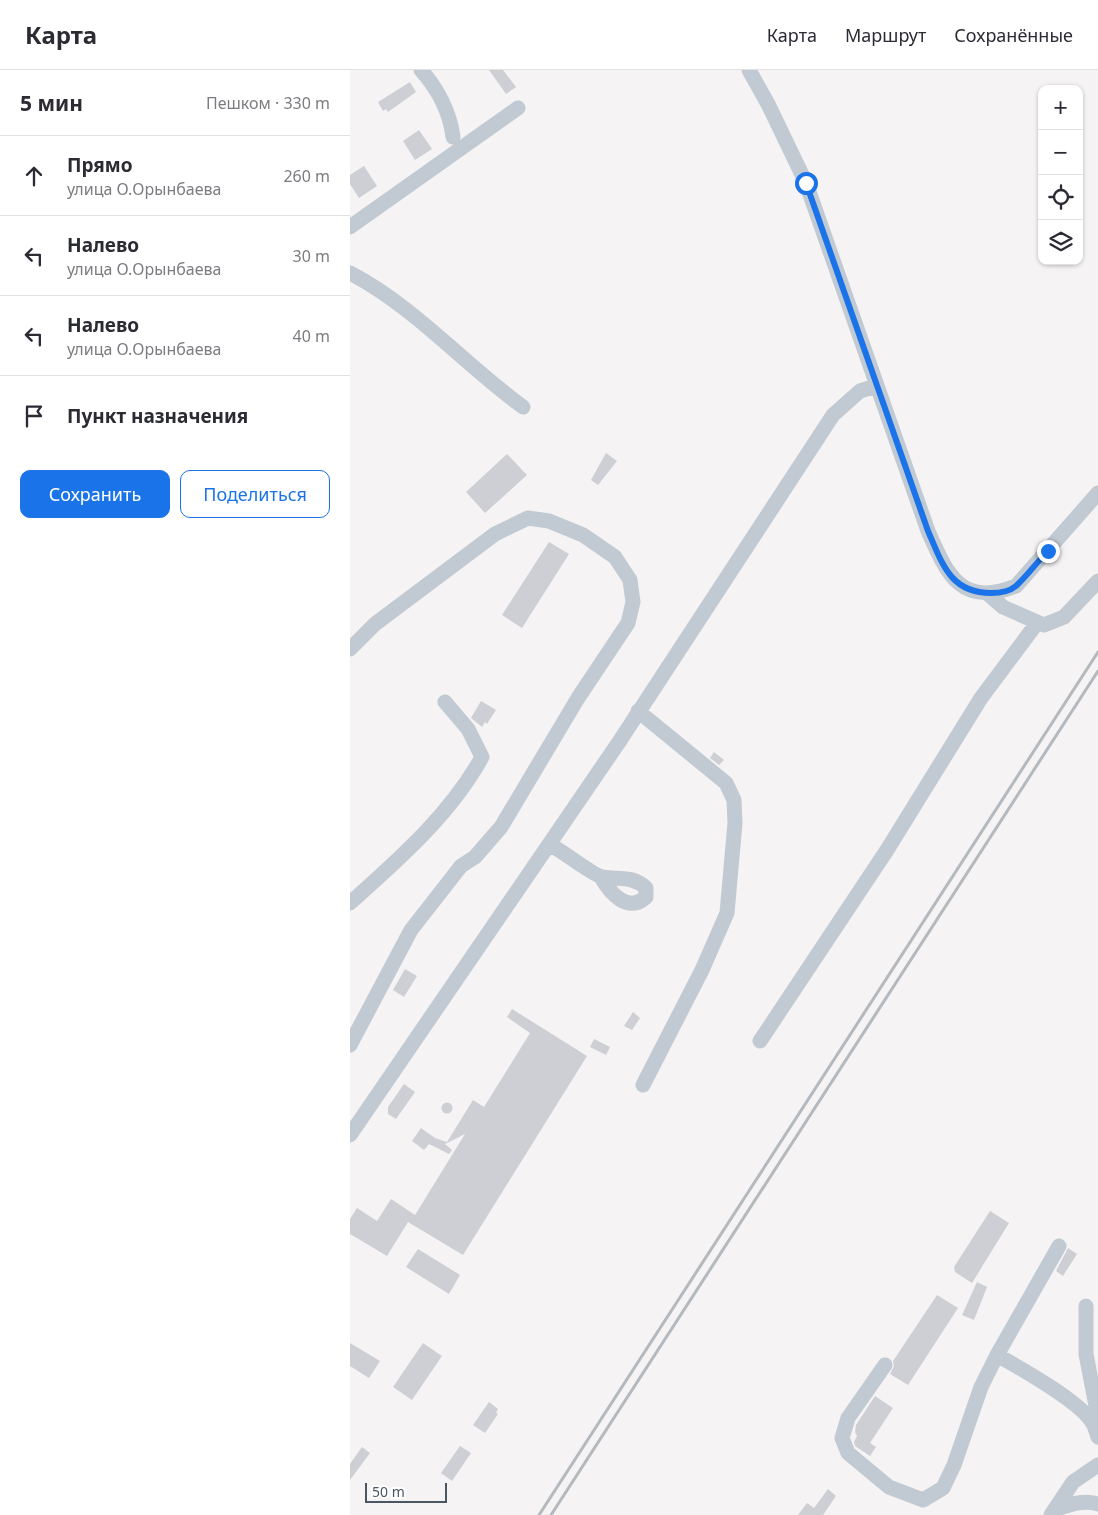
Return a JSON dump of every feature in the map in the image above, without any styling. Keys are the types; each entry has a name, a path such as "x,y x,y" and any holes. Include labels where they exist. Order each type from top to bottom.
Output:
{"street":[{"path":"421,70 443,103 451,121 453,136"},
{"path":"749,70 768,104 806,183 928,531 939,557 955,583 977,593 999,593 1016,586 1098,493"},
{"path":"350,227 518,108"},
{"path":"350,273 373,285 402,307 480,375 522,407"},
{"path":"350,1136 550,844 833,416 860,391 876,386"},
{"path":"350,649 375,624 495,534 528,518 548,521 583,535 615,557 630,580 633,602 628,623 578,698 500,827 475,857 461,866 411,930 350,1045"},
{"path":"987,593 1003,607 1044,625 1064,616 1098,581"},
{"path":"760,1041 887,850 981,698 1038,623"},
{"path":"350,903 410,850 470,779 482,757 468,729 445,702"},
{"path":"638,711 726,783 734,800 735,823 727,913 702,970 643,1086"},
{"path":"550,844 601,877"},
{"path":"886,1365 848,1418 842,1438 848,1453 889,1487 923,1500 943,1488 954,1464 981,1387 1059,1246"},
{"path":"1086,1306 1086,1354 1098,1437"},
{"path":"997,1355 1041,1381 1096,1421"},
{"path":"1053,1513 1072,1482 1098,1465"},
{"path":"1053,1513 1071,1504 1093,1502 1098,1504"}],"building":[{"path":"489,70 503,70 516,87 506,94"},
{"path":"410,82 416,92 388,112 386,109 383,111 378,102"},
{"path":"419,130 432,149 415,160 403,141"},
{"path":"364,166 377,186 359,198 350,184 350,175"},
{"path":"606,453 617,461 598,485 591,480"},
{"path":"507,454 527,475 485,513 466,492"},
{"path":"549,542 569,554 522,628 502,615"},
{"path":"481,701 496,710 487,724 485,722 482,727 471,718"},
{"path":"714,752 724,760 719,765 710,758"},
{"path":"405,969 417,976 404,997 393,990"},
{"path":"512,1009 587,1056 463,1255 408,1222 387,1256 350,1234 350,1219 357,1208 377,1221 391,1199 415,1215 465,1134 445,1144 452,1150 449,1154 429,1144 424,1150 412,1141 421,1128 435,1138 447,1142 473,1100 484,1107 530,1033 507,1017"},
{"path":"633,1012 640,1018 632,1030 624,1026"},
{"path":"594,1039 610,1047 606,1055 590,1047"},
{"path":"404,1084 415,1092 396,1119 388,1114 388,1107"},
{"path":"445,1103 449,1103 452,1108 451,1112 445,1113 442,1110 442,1106"},
{"path":"990,1211 1009,1223 972,1283 955,1272 954,1267"},
{"path":"1068,1248 1077,1254 1063,1276 1056,1271"},
{"path":"418,1249 460,1275 449,1294 406,1267"},
{"path":"977,1282 987,1287 974,1320 962,1315"},
{"path":"937,1295 958,1308 908,1385 890,1374 894,1366 893,1361"},
{"path":"350,1343 380,1361 369,1378 350,1366"},
{"path":"423,1343 442,1356 412,1400 393,1387"},
{"path":"875,1396 893,1408 870,1443 876,1447 870,1456 855,1446 854,1442 857,1436 855,1432 856,1425"},
{"path":"489,1402 498,1409 496,1413 498,1414 485,1433 473,1425"},
{"path":"460,1446 471,1453 452,1481 441,1473"},
{"path":"362,1447 370,1453 350,1480 350,1464"},
{"path":"828,1489 836,1496 823,1515 798,1515 807,1503 814,1508"}],"railway":[{"path":"539,1515 1098,652"},
{"path":"551,1515 1098,671"}],"route":[{"path":"806,183 928,531 939,557 955,583 977,593 999,593 1016,586 1048,551"}]}
